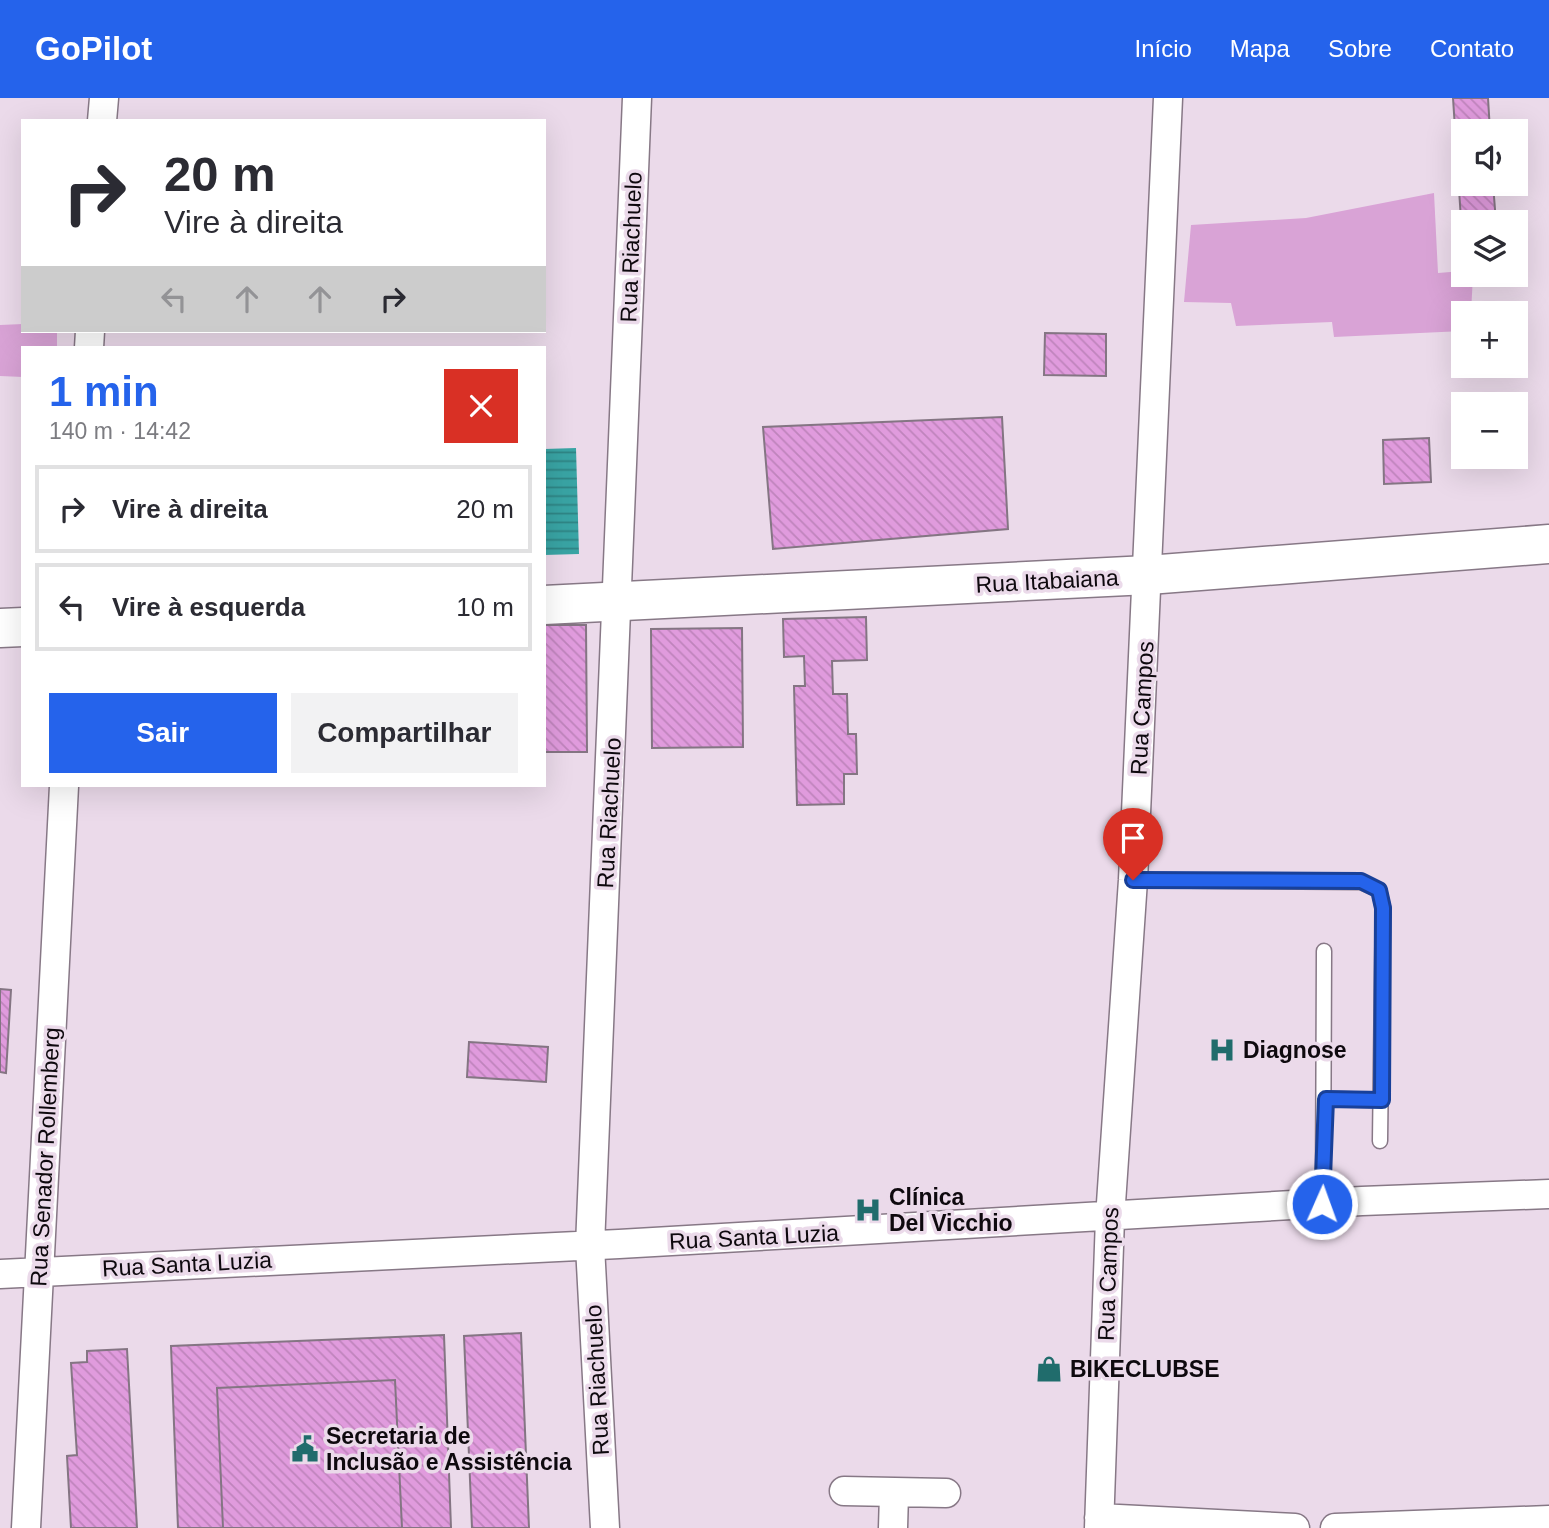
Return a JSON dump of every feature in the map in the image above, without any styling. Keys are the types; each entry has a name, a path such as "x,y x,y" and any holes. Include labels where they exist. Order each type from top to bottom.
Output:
{"main road":[{"name":"Rua Itabaiana","path":"546,605 1148,575 1549,544"},
{"path":"0,628 21,627"}],"street":[{"path":"102,119 104,98"},
{"name":"Rua Riachuelo","path":"605,1528 590,1245 619,603 637,98"},
{"name":"Rua Campos","path":"1099,1523 1110,1218 1133,880 1168,98"},
{"name":"Rua Senador Rollemberg","path":"26,1528 64,787"},
{"name":"Rua Santa Luzia","path":"0,1274 1549,1194"},
{"path":"844,1491 946,1493"},
{"path":"893,1528 894,1494"},
{"path":"1335,1528 1549,1520"},
{"path":"1099,1523 1294,1528"}],"lane":[{"path":"1133,880 1361,881 1379,890 1383,908 1380,1142"},
{"path":"1322,1204 1326,1099 1324,951"},
{"path":"1326,1099 1382,1100"}],"shaded area":[{"path":"1434,193 1438,273 1451,272 1451,287 1472,287 1472,301 1451,301 1451,332 1334,337 1332,322 1236,326 1231,303 1184,302 1191,225 1306,218"},
{"path":"21,324 21,333 57,333 57,346 21,346 21,377 0,376 0,325"},
{"path":"576,448 579,554 546,555 546,449"}],"building":[{"path":"1453,98 1488,98 1489,119 1454,119"},
{"path":"1459,196 1494,196 1495,210 1460,210"},
{"path":"1045,333 1106,334 1106,376 1044,375"},
{"path":"1002,417 1008,529 773,549 763,427"},
{"path":"1002,417 1008,529 773,549 763,427"},
{"path":"1429,438 1431,482 1384,484 1383,440"},
{"path":"866,617 867,660 832,661 833,694 847,694 848,734 856,734 857,774 844,774 844,804 797,805 794,686 805,686 804,656 784,657 783,619"},
{"path":"546,625 586,625 587,752 546,752"},
{"path":"742,628 743,747 652,748 651,629"},
{"path":"0,989 11,990 6,1073 0,1072"},
{"path":"469,1042 548,1047 546,1082 467,1077"},
{"path":"521,1333 529,1528 472,1528 464,1336"},
{"path":"444,1335 451,1528 402,1528 395,1380 217,1388 223,1528 178,1528 171,1346"},
{"path":"444,1335 451,1528 178,1528 171,1346"},
{"path":"127,1349 137,1528 71,1528 67,1456 77,1455 71,1363 87,1362 87,1351"}],"place":[{"name":"Diagnose","path":"1222,1050"},
{"name":"Clínica Del Vicchio","path":"868,1210"},
{"name":"BIKECLUBSE","path":"1049,1369"},
{"name":"Secretaria de Inclusão e Assistência","path":"305,1449"}],"route":[{"path":"1133,880 1361,881 1372,884 1379,890 1383,897 1382,1100 1326,1099 1322,1204"}]}
